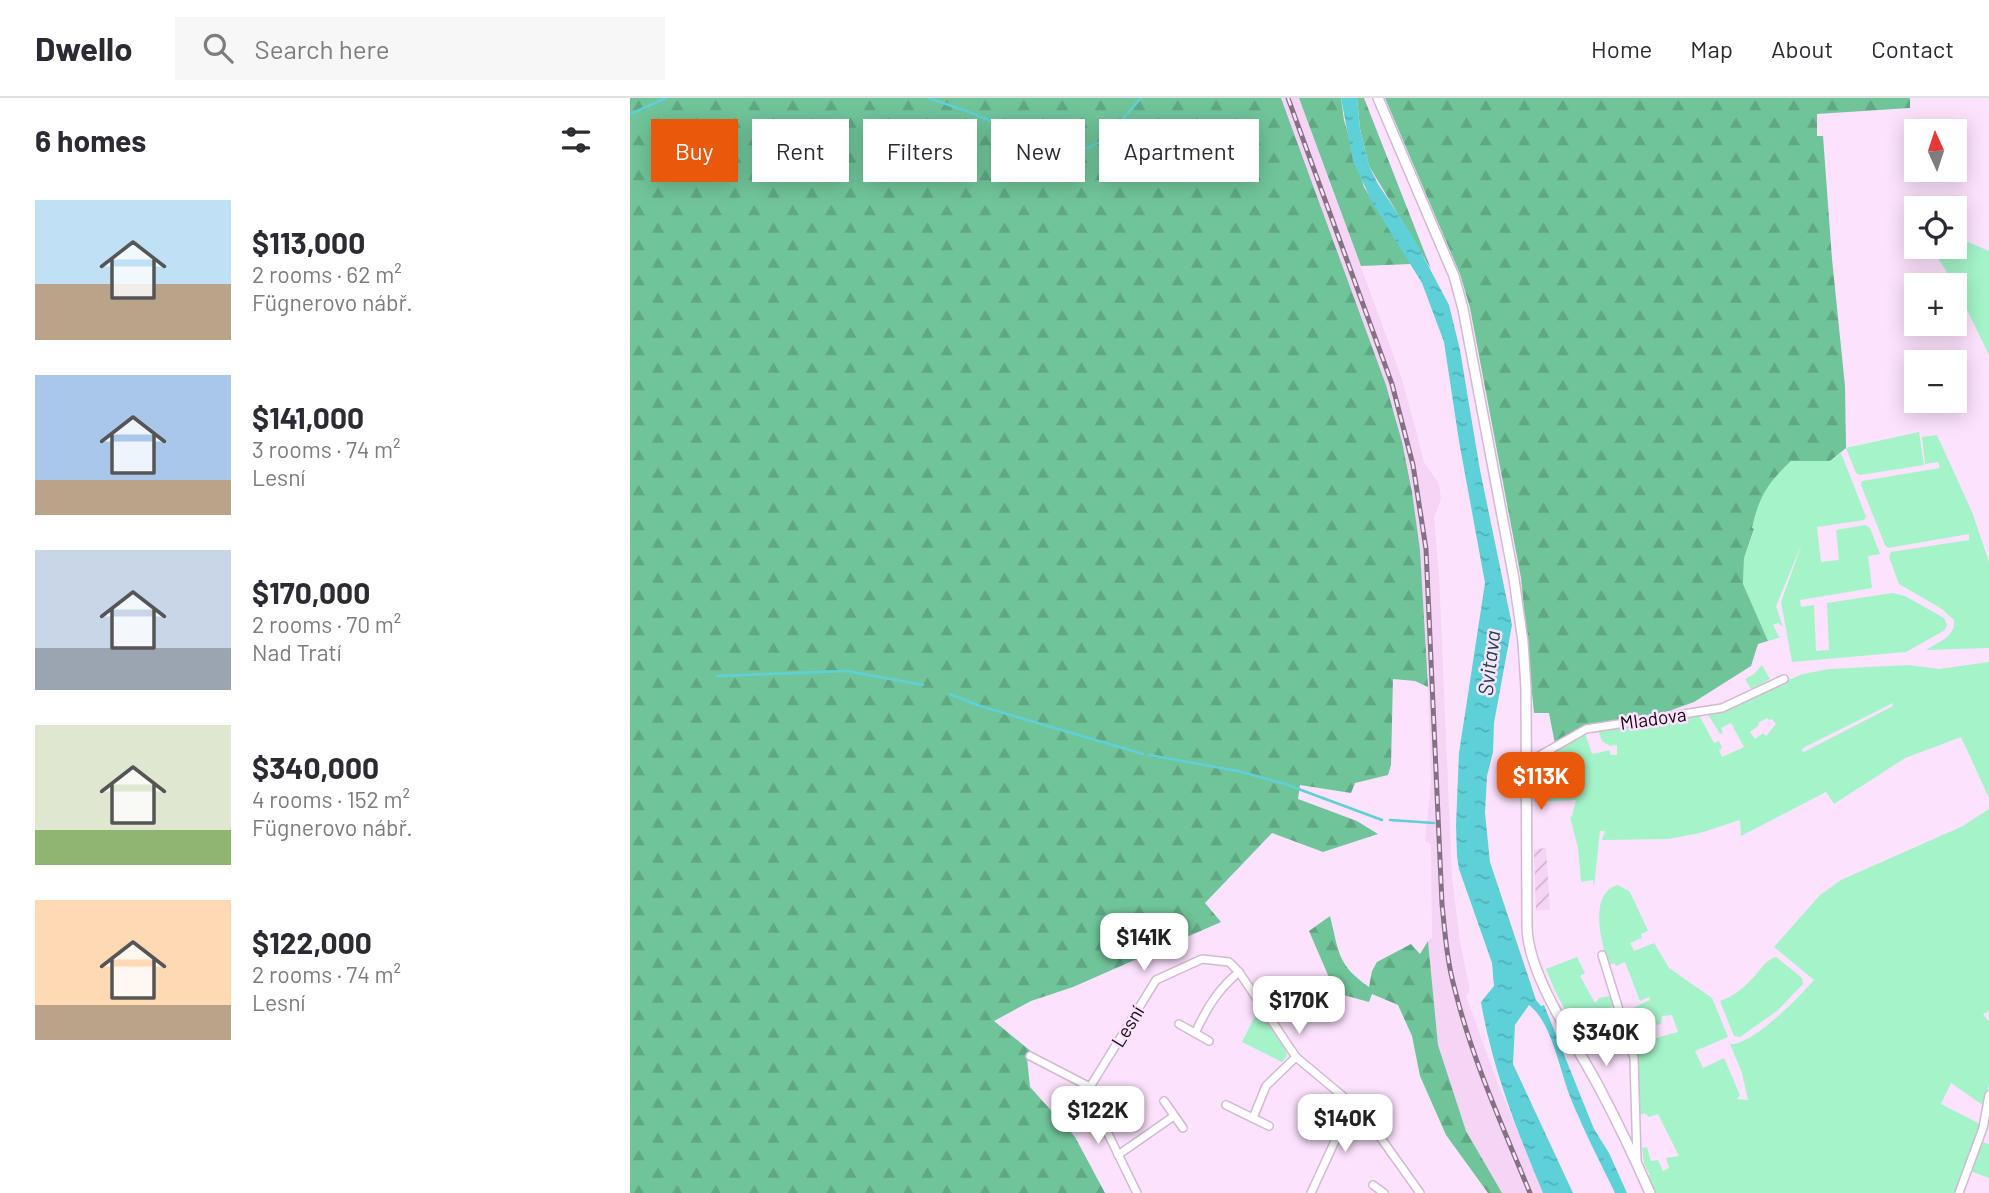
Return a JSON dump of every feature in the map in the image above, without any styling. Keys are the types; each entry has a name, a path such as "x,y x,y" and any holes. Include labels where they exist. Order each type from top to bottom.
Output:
{"street":[{"path":"1378,98 1454,276 1463,309 1514,579 1526,688 1527,936 1531,957 1542,984 1602,1093 1650,1193"},
{"name":"Mladova","path":"1525,764 1586,729 1722,708 1784,679"},
{"path":"1602,955 1634,1058 1637,1165"},
{"name":"Lesní","path":"1090,1087 1156,981 1202,958 1229,962 1239,972"},
{"path":"1195,1033 1209,1004 1224,984 1239,972 1296,1057 1363,1113 1420,1193"},
{"path":"1179,1024 1209,1041"},
{"path":"1030,1056 1090,1087 1093,1103 1137,1193"},
{"path":"1253,1118 1266,1086 1296,1057"},
{"path":"1959,1193 1983,1128 1989,1096"},
{"path":"1164,1101 1183,1128"},
{"path":"1311,1193 1352,1104"},
{"path":"1226,1105 1269,1126"},
{"path":"1118,1155 1174,1116"},
{"path":"1373,1185 1384,1193"}],"shaded area":[{"path":"1281,98 1299,98 1402,379 1424,462 1439,484 1441,499 1434,518 1439,575 1452,878 1460,942 1470,990 1466,996 1495,1076 1543,1193 1502,1193 1466,1131 1438,1045 1428,941 1432,938 1431,845 1425,841 1431,783 1428,687 1416,520 1395,414 1386,385"},
{"path":"1967,243 1989,251 1989,355 1967,310 1967,273 1947,273 1939,259 1967,259"},
{"path":"1919,432 1924,465 1860,475 1856,473 1846,448"},
{"path":"1937,435 1972,512 1989,562 1989,648 1926,650 1949,635 1954,620 1942,609 1899,584 1889,557 1891,552 1969,540 1969,534 1888,548 1861,485 1862,481 1940,468 1938,462 1925,464 1922,437"},
{"path":"1841,453 1866,517 1864,520 1817,527 1821,562 1839,560 1836,530 1866,525 1870,528 1880,554 1868,556 1872,588 1800,600 1801,607 1814,605 1816,651 1829,650 1827,603 1892,593 1905,596 1944,618 1947,625 1945,630 1906,652 1792,662 1781,602 1803,541 1776,606 1783,627 1778,623 1773,625 1779,637 1785,636 1768,641 1743,584 1744,558 1754,530 1751,529 1757,508 1776,476 1791,461 1830,461"},
{"path":"1989,662 1989,798 1961,737 1905,758 1834,804 1826,792 1741,836 1740,820 1700,833 1668,839 1602,840 1605,831 1600,831 1594,887 1593,880 1581,882 1578,848 1570,817 1576,800 1534,802 1534,765 1585,733 1592,754 1610,750 1610,755 1617,755 1617,745 1610,746 1602,741 1598,730 1699,715 1714,743 1719,741 1722,757 1744,747 1731,723 1721,728 1723,733 1720,734 1707,713 1803,674 1829,669 1908,665 1939,669","holes":["1893,703 1893,706 1804,752 1801,749","1767,718 1776,724 1766,736 1763,733 1755,739 1750,732"]},
{"path":"1762,665 1770,679 1751,689 1745,679"},
{"path":"1989,809 1989,1011 1983,1014 1989,1022 1989,1084 1984,1106 1951,1083 1941,1104 1980,1124 1956,1193 1654,1193 1647,1176 1650,1175 1644,1164 1642,1148 1647,1147 1651,1161 1658,1160 1663,1171 1669,1168 1666,1158 1679,1156 1658,1114 1649,1117 1645,1113 1639,1115 1638,1064 1632,1040 1633,1033 1640,1026 1645,1041 1678,1032 1672,1015 1662,1016 1661,1024 1651,1026 1648,1019 1641,1021 1640,1011 1631,1009 1650,1000 1649,997 1640,1001 1625,962 1616,966 1614,963 1609,965 1599,920 1603,898 1609,890 1618,885 1630,892 1648,931 1641,934 1642,938 1630,943 1634,951 1654,943 1669,968 1712,998 1728,1037 1695,1051 1703,1068 1724,1058 1740,1095 1737,1099 1748,1100 1742,1073 1730,1044 1739,1043 1762,1029 1814,980 1774,947 1820,895 1841,880 1963,826"},
{"path":"1546,848 1550,910 1536,911 1534,849"},
{"path":"1577,957 1585,973 1580,976 1595,1003 1599,998 1610,996 1613,1006 1593,1017 1601,1033 1582,1042 1546,969"},
{"path":"1776,957 1802,978 1803,984 1777,1011 1740,1037 1734,1036 1720,1001 1740,990 1765,964"},
{"path":"1258,1010 1286,1051 1287,1056 1282,1062 1242,1042"},
{"path":"1981,1142 1989,1144 1989,1178 1970,1171"}],"green space":[{"path":"630,98 1281,98 1386,385 1402,442 1420,550 1428,687 1415,681 1393,679 1391,765 1388,775 1355,783 1351,793 1300,785 1298,799 1357,821 1378,834 1323,852 1272,833 1205,903 1221,922 1073,987 1031,1001 994,1021 1033,1053 1027,1058 1030,1087 1075,1137 1105,1193 630,1193"},
{"path":"1299,98 1341,98 1344,120 1364,187 1411,264 1361,266"},
{"path":"1357,98 1364,98 1431,269 1369,166 1360,129"},
{"path":"1385,98 1910,98 1910,108 1817,114 1817,136 1823,136 1845,386 1846,448 1830,461 1791,461 1766,491 1758,507 1744,558 1743,584 1768,641 1758,644 1751,666 1694,702 1661,714 1584,725 1555,744 1549,713 1534,713 1521,578 1470,308 1460,274"},
{"path":"1330,916 1341,957 1351,972 1369,987 1377,962 1411,944 1420,954 1428,941 1438,1045 1466,1131 1502,1193 1488,1193 1446,1135 1420,1076 1412,1036 1398,1005 1372,994 1369,1002 1340,994 1334,989 1309,931"}],"water":[{"name":"Svitava","path":"1341,98 1357,98 1360,129 1369,166 1412,235 1449,305 1460,350 1480,470 1512,625 1487,776 1485,813 1490,862 1536,1000 1541,1006 1544,1005 1594,1129 1609,1153 1627,1193 1615,1193 1571,1099 1544,1023 1529,1005 1515,1025 1513,1064 1573,1193 1543,1193 1515,1123 1492,1051 1481,1002 1494,986 1492,963 1459,869 1456,825 1459,753 1485,583 1444,342 1422,283 1373,204 1353,161"}],"waterway":[{"path":"630,114 666,98"},
{"path":"929,98 1055,148 1088,148 1105,139 1141,98"},
{"path":"717,676 847,671 923,685"},
{"path":"950,694 980,706 1143,754"},
{"path":"1149,755 1238,771 1285,784 1382,820"},
{"path":"1390,820 1434,823"}],"railway":[{"path":"1288,98 1392,384 1413,465 1426,549 1442,904 1448,958 1470,1042 1530,1193"}]}
